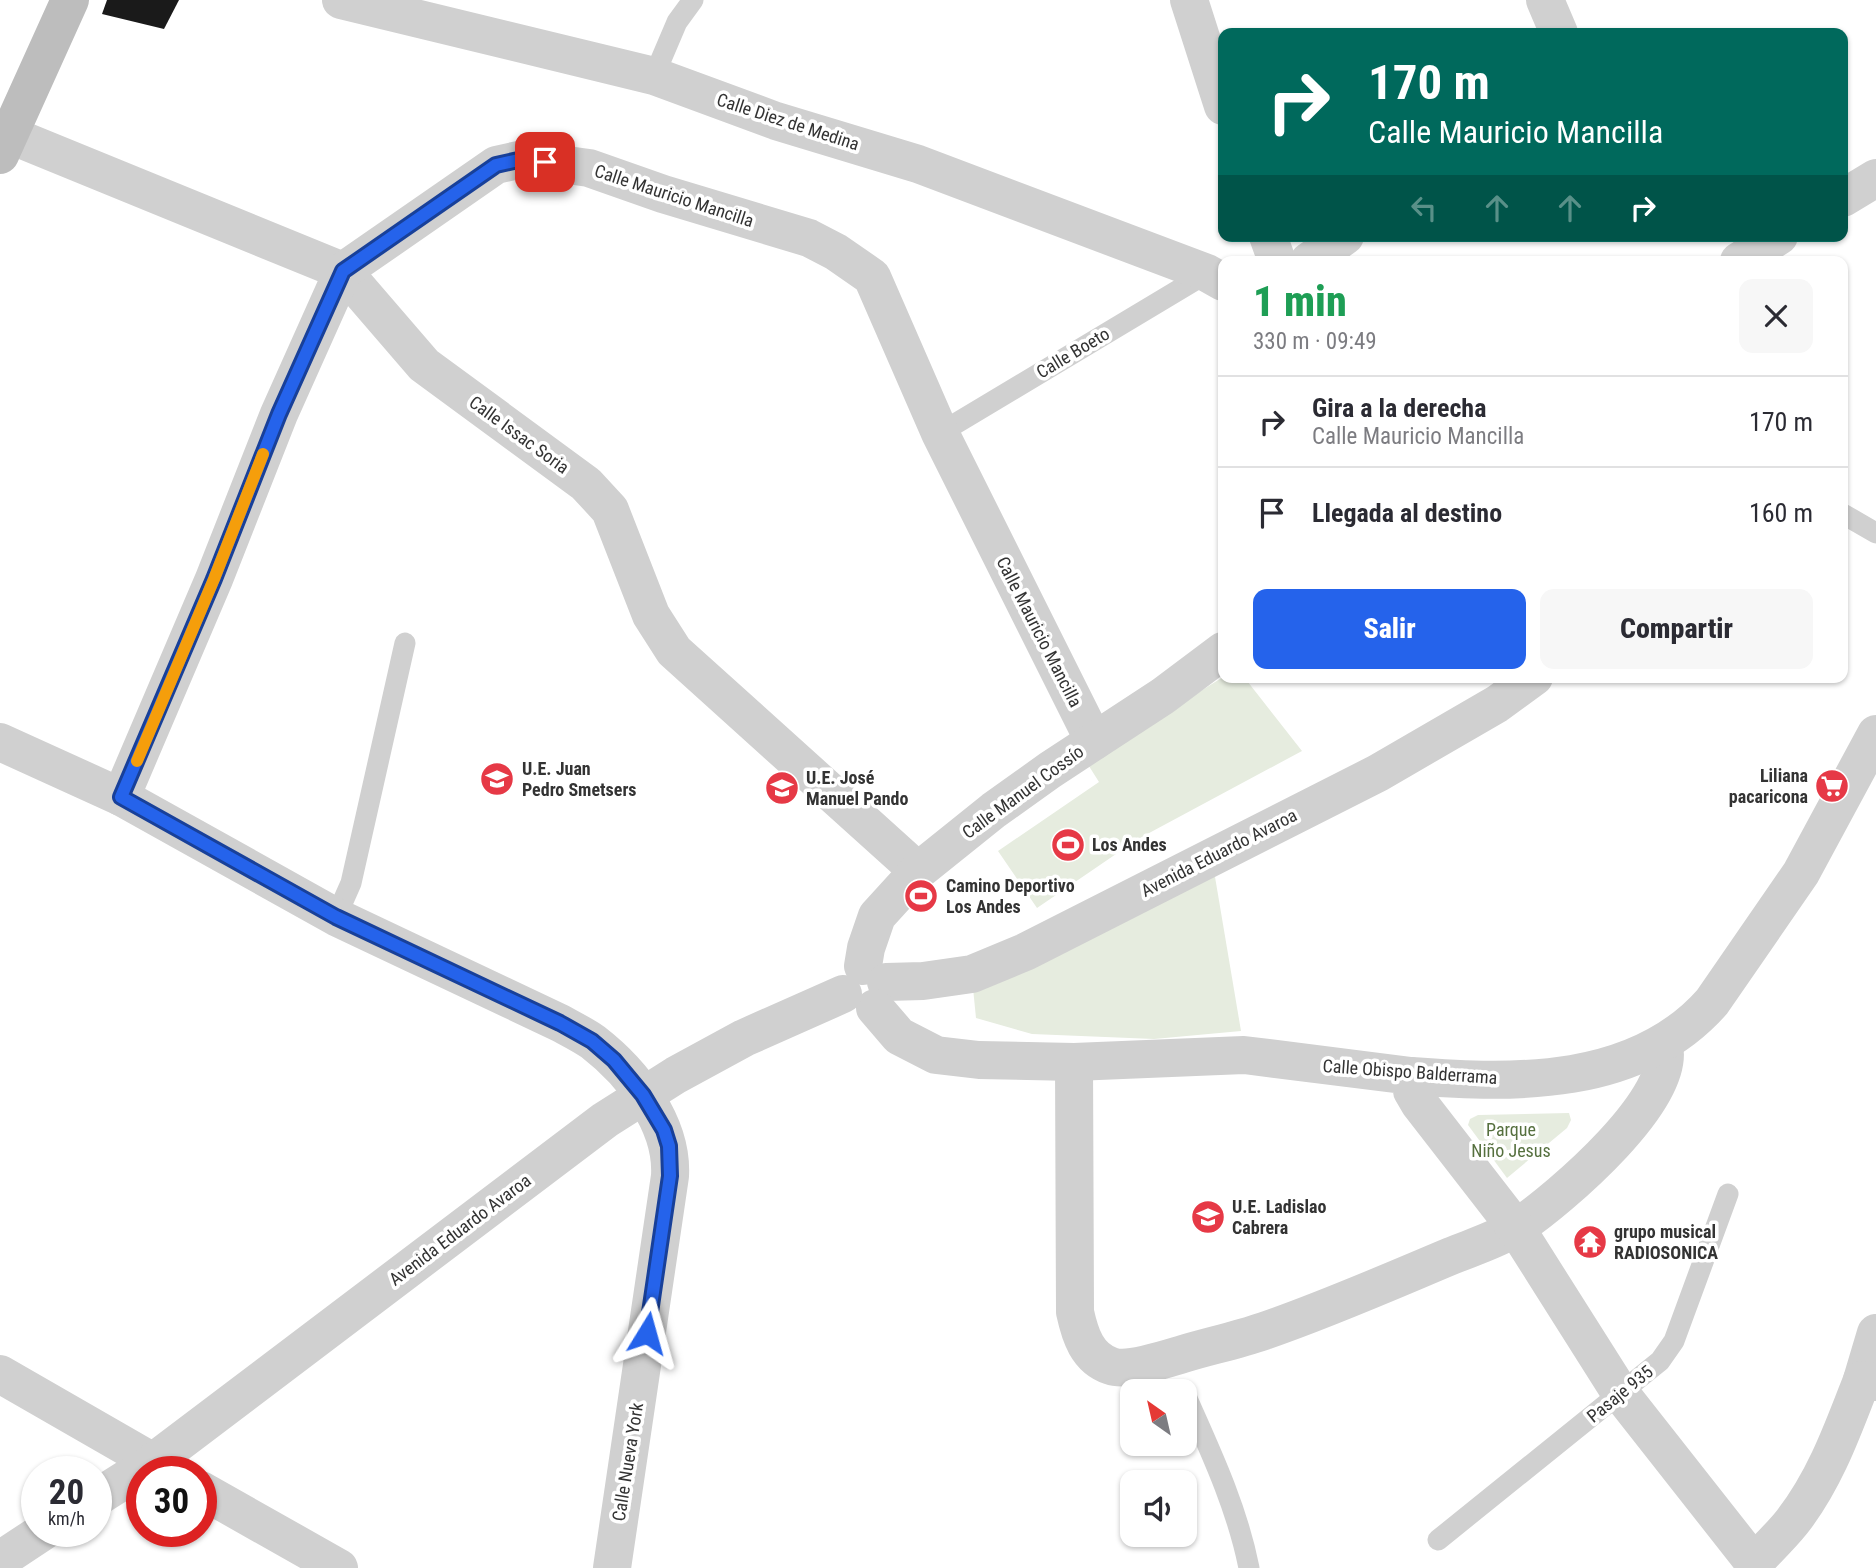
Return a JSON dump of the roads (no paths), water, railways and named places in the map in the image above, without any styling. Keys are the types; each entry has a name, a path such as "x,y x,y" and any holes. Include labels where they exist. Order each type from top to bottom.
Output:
{"main road":[{"path":"5,145 70,0"}],"street":[{"name":"Calle Diez de Medina","path":"341,0 654,76 776,121 918,164 1215,277"},
{"path":"1189,0 1218,90"},
{"path":"1545,0 1557,28"},
{"name":"Calle Issac Soria","path":"5,145 343,271 424,365 586,484 610,510 650,615 674,651 918,871"},
{"name":"Calle Mauricio Mancilla","path":"343,271 496,165 523,159 589,168 809,239 836,252 872,277 940,433 1094,741"},
{"path":"1848,195 1876,178"},
{"path":"1316,256 1336,242"},
{"path":"1747,256 1769,242"},
{"path":"121,797 214,579 279,414 343,271"},
{"name":"Calle Manuel Cossío","path":"867,988 866,948 877,916 918,871 994,810 1163,696 1218,655"},
{"name":"Avenida Eduardo Avaroa","path":"175,1456 595,1128 643,1095 744,1038 867,988 972,974 1025,952 1378,773 1497,704 1526,683"},
{"name":"Calle Obispo Balderrama","path":"867,988 900,1036 936,1055 979,1060 1074,1062 1244,1055 1411,1076 1479,1081 1569,1076 1631,1058 1663,1043 1698,1019 1801,873 1875,740"},
{"name":"Calle Nueva York","path":"0,742 121,797 336,917 560,1023 592,1041 614,1060 643,1095 664,1130 669,1146 670,1176 612,1568"},
{"path":"1182,1379 1262,1332 1339,1304 1516,1228 1564,1193 1634,1120 1654,1090 1662,1072 1666,1058 1663,1043"},
{"path":"1074,1062 1074,1266 1075,1312 1079,1333 1098,1361 1170,1379"},
{"path":"1411,1076 1412,1091 1419,1103 1516,1228 1621,1394 1752,1565 1792,1522 1834,1452 1869,1381 1876,1333"},
{"path":"0,1374 142,1456"},
{"path":"217,1499 339,1568"},
{"path":"0,1560 21,1546"}],"lane":[{"path":"654,76 677,22 693,0"},
{"name":"Calle Boeto","path":"940,433 1215,277"},
{"path":"1848,517 1876,533"},
{"path":"336,917 351,883 405,643"},
{"name":"Pasaje 935","path":"1438,1539 1660,1361 1674,1341 1728,1194"},
{"path":"1197,1421 1218,1468 1244,1543 1249,1568"}],"place":[{"name":"U.E. Juan Pedro Smetsers","path":"497,779"},
{"name":"Liliana pacaricona","path":"1832,786"},
{"name":"U.E. José Manuel Pando","path":"782,788"},
{"name":"Los Andes","path":"1068,845"},
{"name":"Camino Deportivo Los Andes","path":"921,896"},
{"name":"U.E. Ladislao Cabrera","path":"1208,1217"},
{"name":"grupo musical RADIOSONICA","path":"1590,1242"}],"park label":[{"name":"Parque Niño Jesus","path":"1511,1140"}]}
